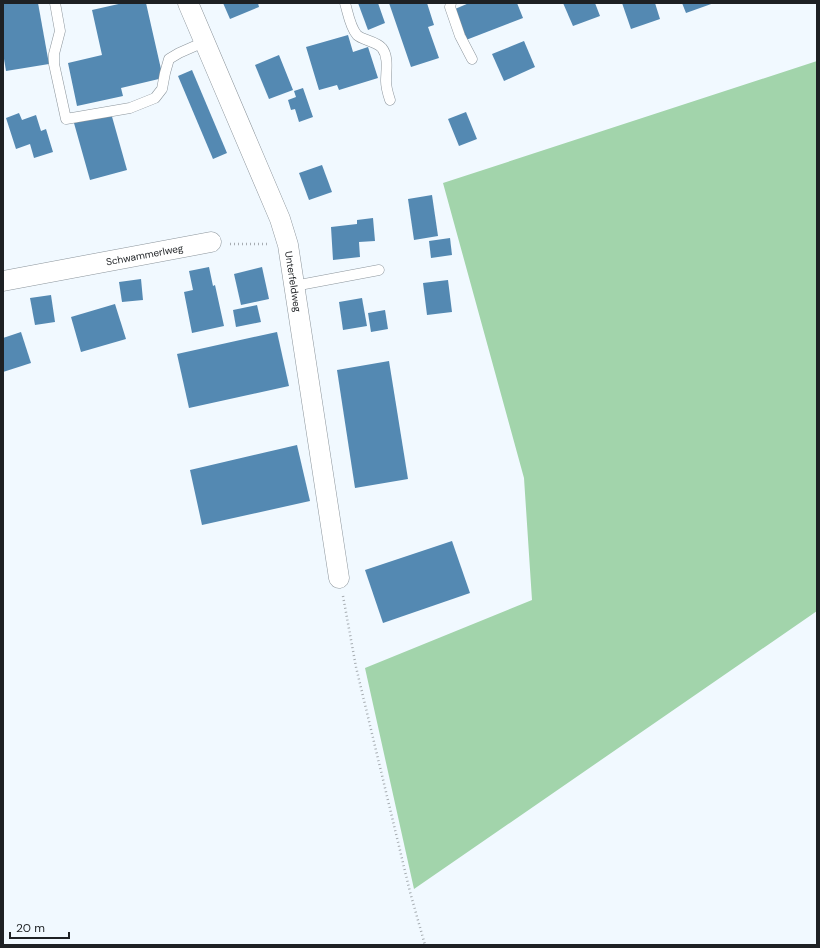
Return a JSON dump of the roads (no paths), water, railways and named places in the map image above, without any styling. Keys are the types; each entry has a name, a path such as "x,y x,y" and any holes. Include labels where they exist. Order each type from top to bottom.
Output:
{"street":[{"name":"Unterfeldweg","path":"188,3 280,220 288,245 339,578"},
{"name":"Schwammerlweg","path":"3,281 211,242"}],"lane":[{"path":"55,3 60,31 54,54 54,64 66,119 130,108 155,98 162,89 169,59 204,42"},
{"path":"345,3 350,23 358,35 376,44 384,53 387,64 386,82 390,100"},
{"path":"450,3 460,36 472,59"},
{"path":"294,286 379,270"}]}
